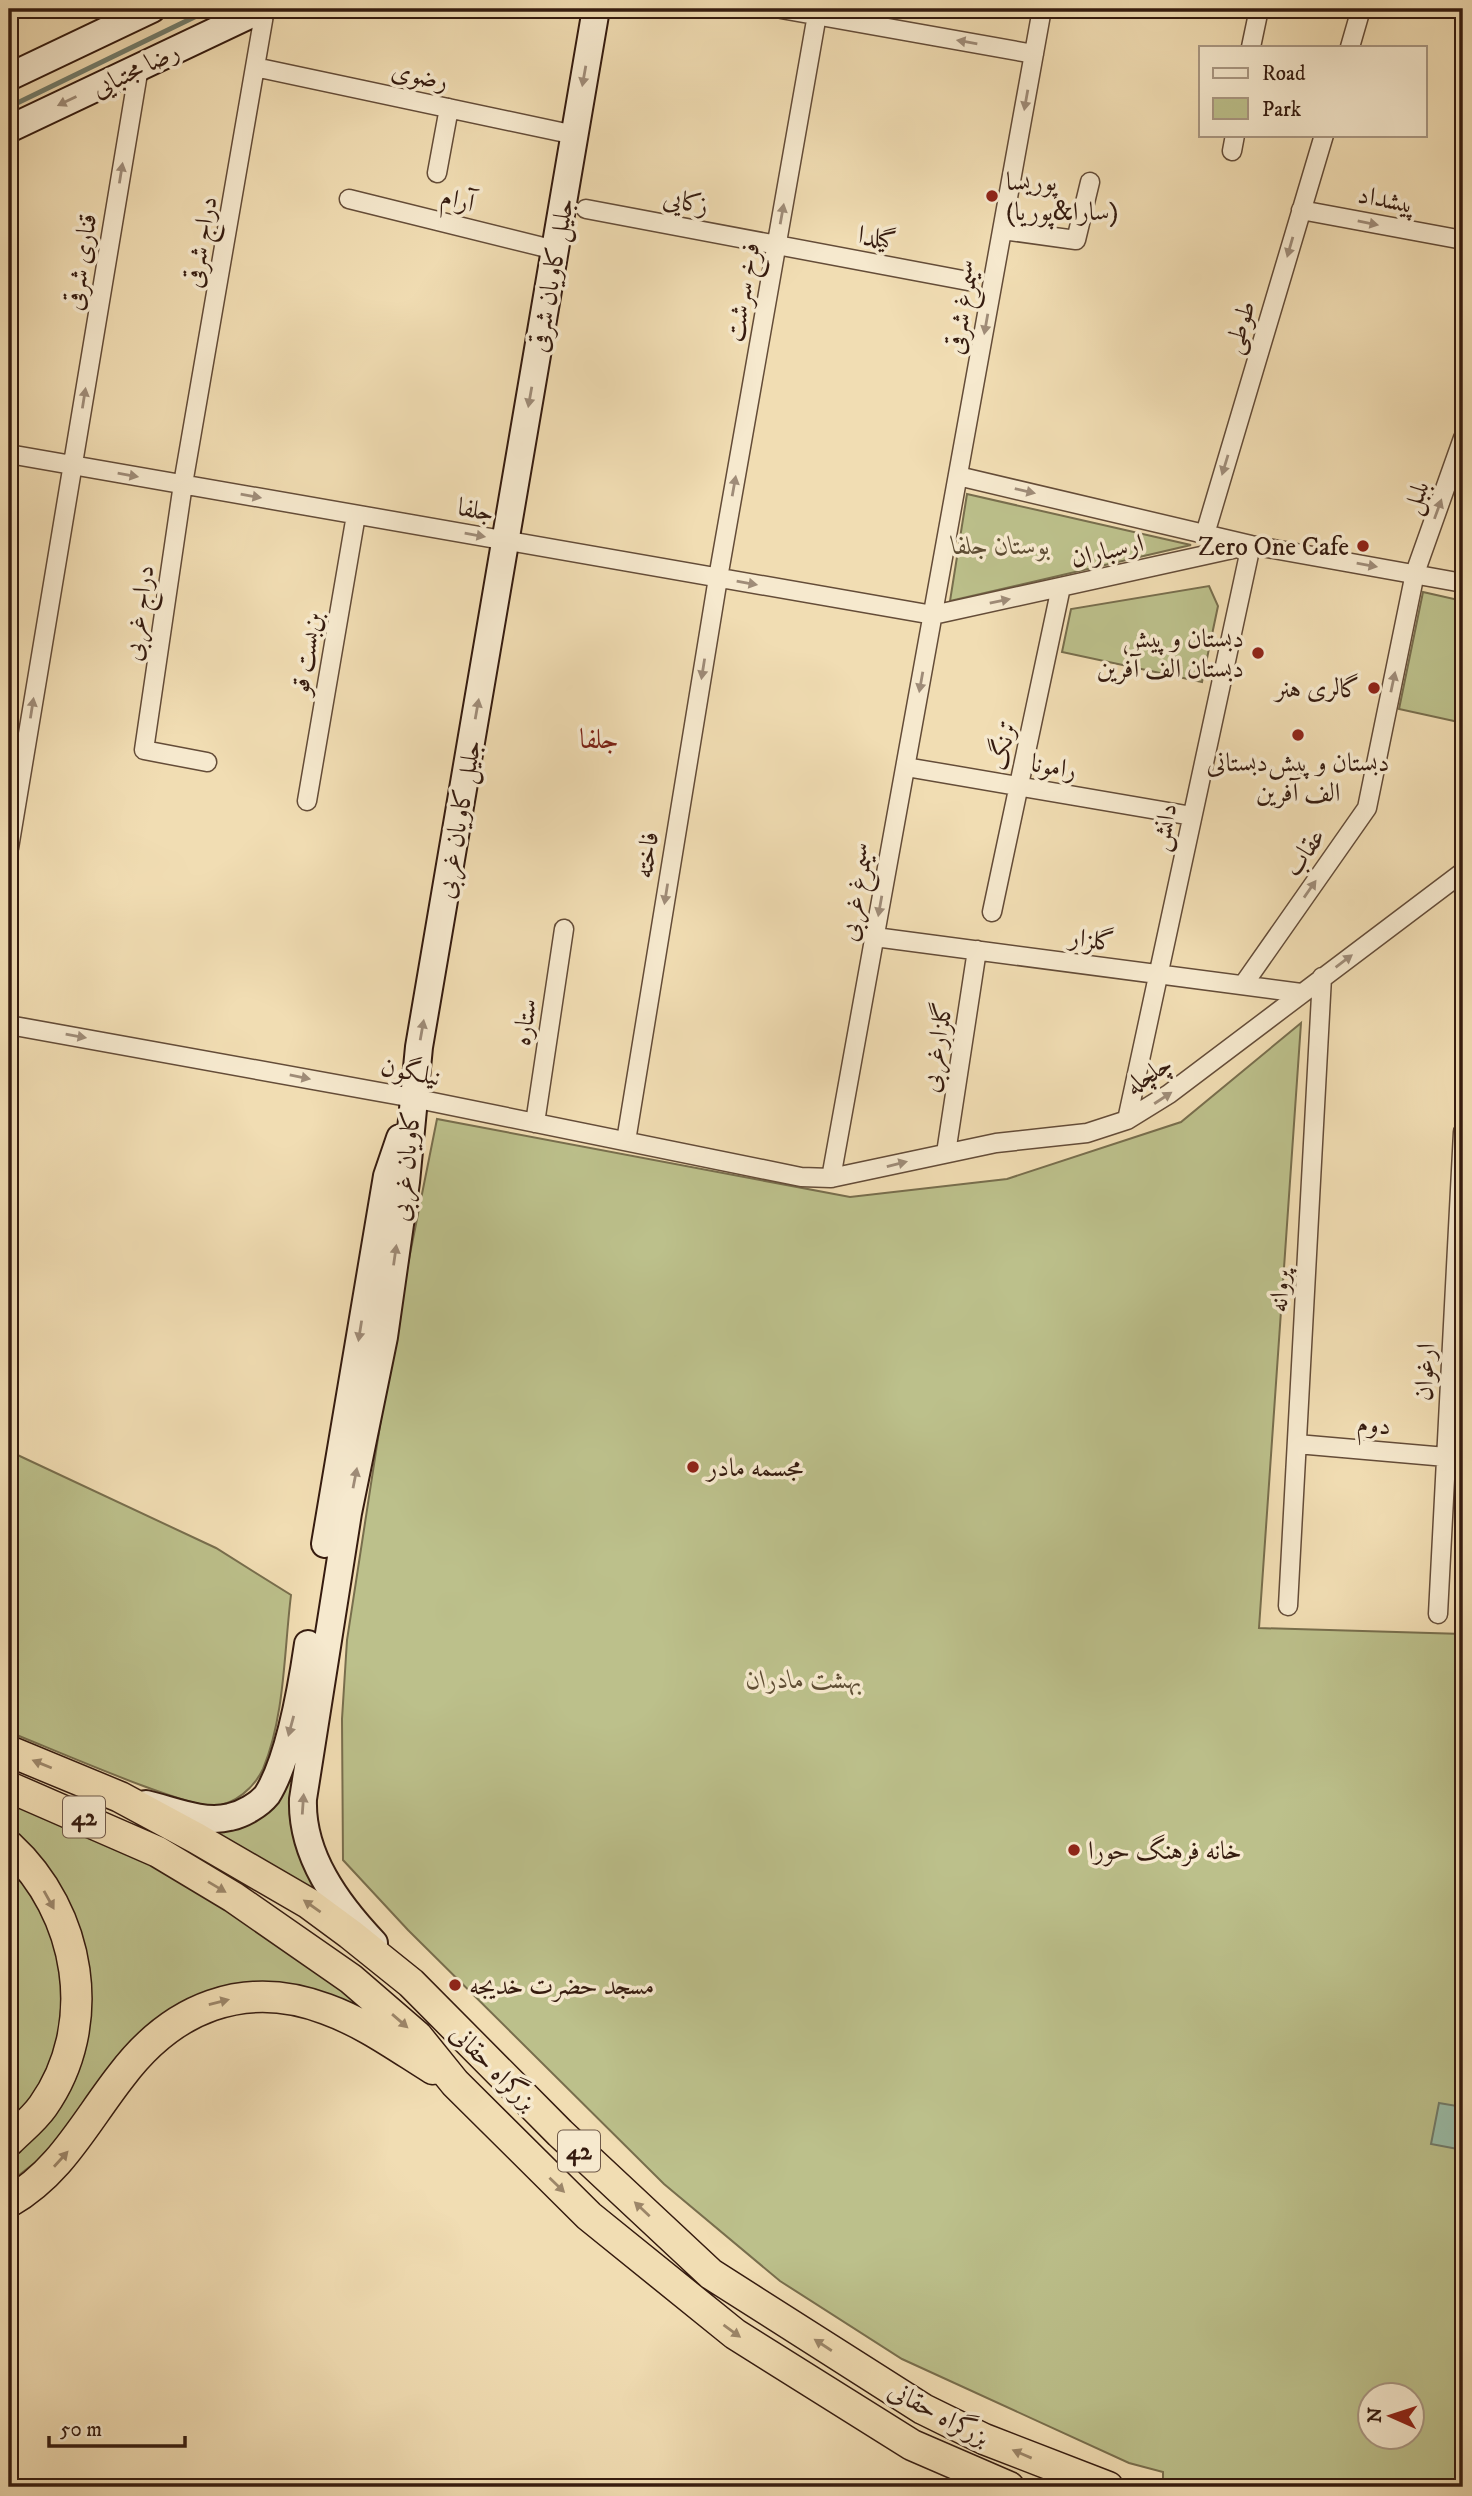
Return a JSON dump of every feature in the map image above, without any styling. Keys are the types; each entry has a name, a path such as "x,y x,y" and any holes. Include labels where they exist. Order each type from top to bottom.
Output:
{"highway":[{"name":"بزرگراه حقانی","path":"9,1751 120,1797 307,1903 411,1983 560,2133 711,2274 923,2409 1006,2448 1108,2487"},
{"name":"بزرگراه حقانی","path":"9,1787 158,1852 233,1897 351,1979 417,2036 456,2083 589,2216 736,2334 912,2445 1009,2487"},
{"path":"9,1846 39,1882 58,1916 71,1951 78,2012 74,2041 63,2072 42,2108 9,2141"},
{"path":"9,2202 45,2176 65,2155 121,2076 158,2035 202,2006 259,1996 298,2001 327,2009 366,2027 456,2083"}],"main road":[{"name":"رضا مجتبایی","path":"9,77 152,9"},
{"name":"رضا مجتبایی","path":"9,129 263,9"},
{"name":"جلیل کاویان شرقی","path":"506,541 596,9"},
{"name":"جلیل کاویان غربی","path":"413,1098 421,1033 506,541"},
{"name":"کاویان غربی","path":"314,1663 387,1176 413,1098"},
{"path":"120,1797 211,1819 230,1817 250,1809 266,1796 314,1663"},
{"path":"314,1663 302,1818 308,1841 320,1872 338,1899 411,1983"}],"street":[{"name":"دراج شرقی","path":"183,485 256,67 263,9"},
{"path":"780,9 818,12 1034,54"},
{"name":"سیمرغ شرقی","path":"933,615 1042,9"},
{"path":"1251,46 1259,9"},
{"path":"1350,46 1361,9"},
{"name":"فرخ سرشت","path":"718,578 818,12"},
{"name":"قناری شرقی","path":"9,848 139,67"},
{"name":"رضوی","path":"256,67 575,135"},
{"path":"437,173 449,108"},
{"name":"طوطی","path":"1205,534 1324,136"},
{"path":"1003,230 1076,240 1090,182"},
{"name":"آرام","path":"349,199 555,250"},
{"name":"زکایی","path":"586,209 777,245"},
{"name":"پیشداد","path":"1301,210 1463,240"},
{"name":"گیلدا","path":"777,245 968,281"},
{"name":"بلبل","path":"1415,573 1463,438"},
{"name":"جلفا","path":"9,454 933,615"},
{"name":"ارسباران","path":"958,476 1251,545 1463,583"},
{"name":"دراج غربی","path":"183,485 144,750 207,762"},
{"name":"بن‌بست قو","path":"307,801 356,514"},
{"name":"ارسباران","path":"933,615 1251,545"},
{"name":"دانش","path":"1128,1120 1251,545"},
{"name":"عقاب","path":"1243,985 1367,808 1415,573"},
{"name":"فاخته","path":"626,1141 718,578"},
{"name":"ترنگ","path":"992,912 1061,587"},
{"name":"سیمرغ غربی","path":"831,1178 933,615"},
{"name":"رامونا","path":"906,767 1192,816"},
{"name":"چلچله","path":"801,1177 831,1178 996,1143 1087,1133 1128,1120 1168,1094 1463,872"},
{"name":"ستاره","path":"535,1123 564,929"},
{"name":"گلزار","path":"875,937 1301,993"},
{"name":"گلزارغربی","path":"946,1153 978,950"},
{"name":"پروانه","path":"1288,1606 1322,977"},
{"name":"نیلگون","path":"9,1024 413,1098 801,1177"},
{"name":"ارغوان","path":"1438,1614 1463,1132"},
{"name":"دوم","path":"1297,1444 1446,1457"}],"green space":[{"name":"بوستان جلفا","path":"967,494 1191,545 950,601"},
{"path":"1209,586 1218,606 1202,682 1062,652 1071,609"},
{"path":"1423,592 1463,601 1463,723 1399,709"},
{"name":"بهشت مادران","path":"1301,1023 1259,1628 1463,1634 1463,2487 1163,2487 1163,2472 1129,2463 902,2359 780,2281 664,2184 408,1930 343,1860 342,1719 347,1640 394,1334 437,1119 850,1197 1007,1179 1181,1122"},
{"path":"9,1451 216,1548 291,1595 276,1727 263,1769 249,1789 237,1798 215,1806 176,1798 9,1732"},
{"path":"305,1698 295,1778 340,1909 204,1833 250,1817"},
{"path":"9,1797 114,1843 256,1927 351,1998 415,2052 234,1990 51,2150 9,2183 9,2150 87,2019 9,1833"},
{"path":"9,1859 21,1872 65,1961 56,2067 9,2129"}],"shaded area":[{"path":"1439,2103 1463,2107 1463,2150 1431,2144"}],"waterway":[{"path":"9,107 211,9"}],"place":[{"name":"پوریسا (سارا&پوریا)","path":"992,196"},
{"name":"Zero One Cafe","path":"1363,546"},
{"name":"دبستان و پیش دبستان الف آفرین","path":"1258,653"},
{"name":"گالری هنر","path":"1374,688"},
{"name":"دبستان و پیش‌دبستانی الف آفرین","path":"1298,735"},
{"name":"مجسمه مادر","path":"693,1467"},
{"name":"خانه فرهنگ حورا","path":"1074,1850"},
{"name":"مسجد حضرت خدیجه","path":"455,1985"}],"district":[{"name":"جلفا","path":"599,738"}]}
